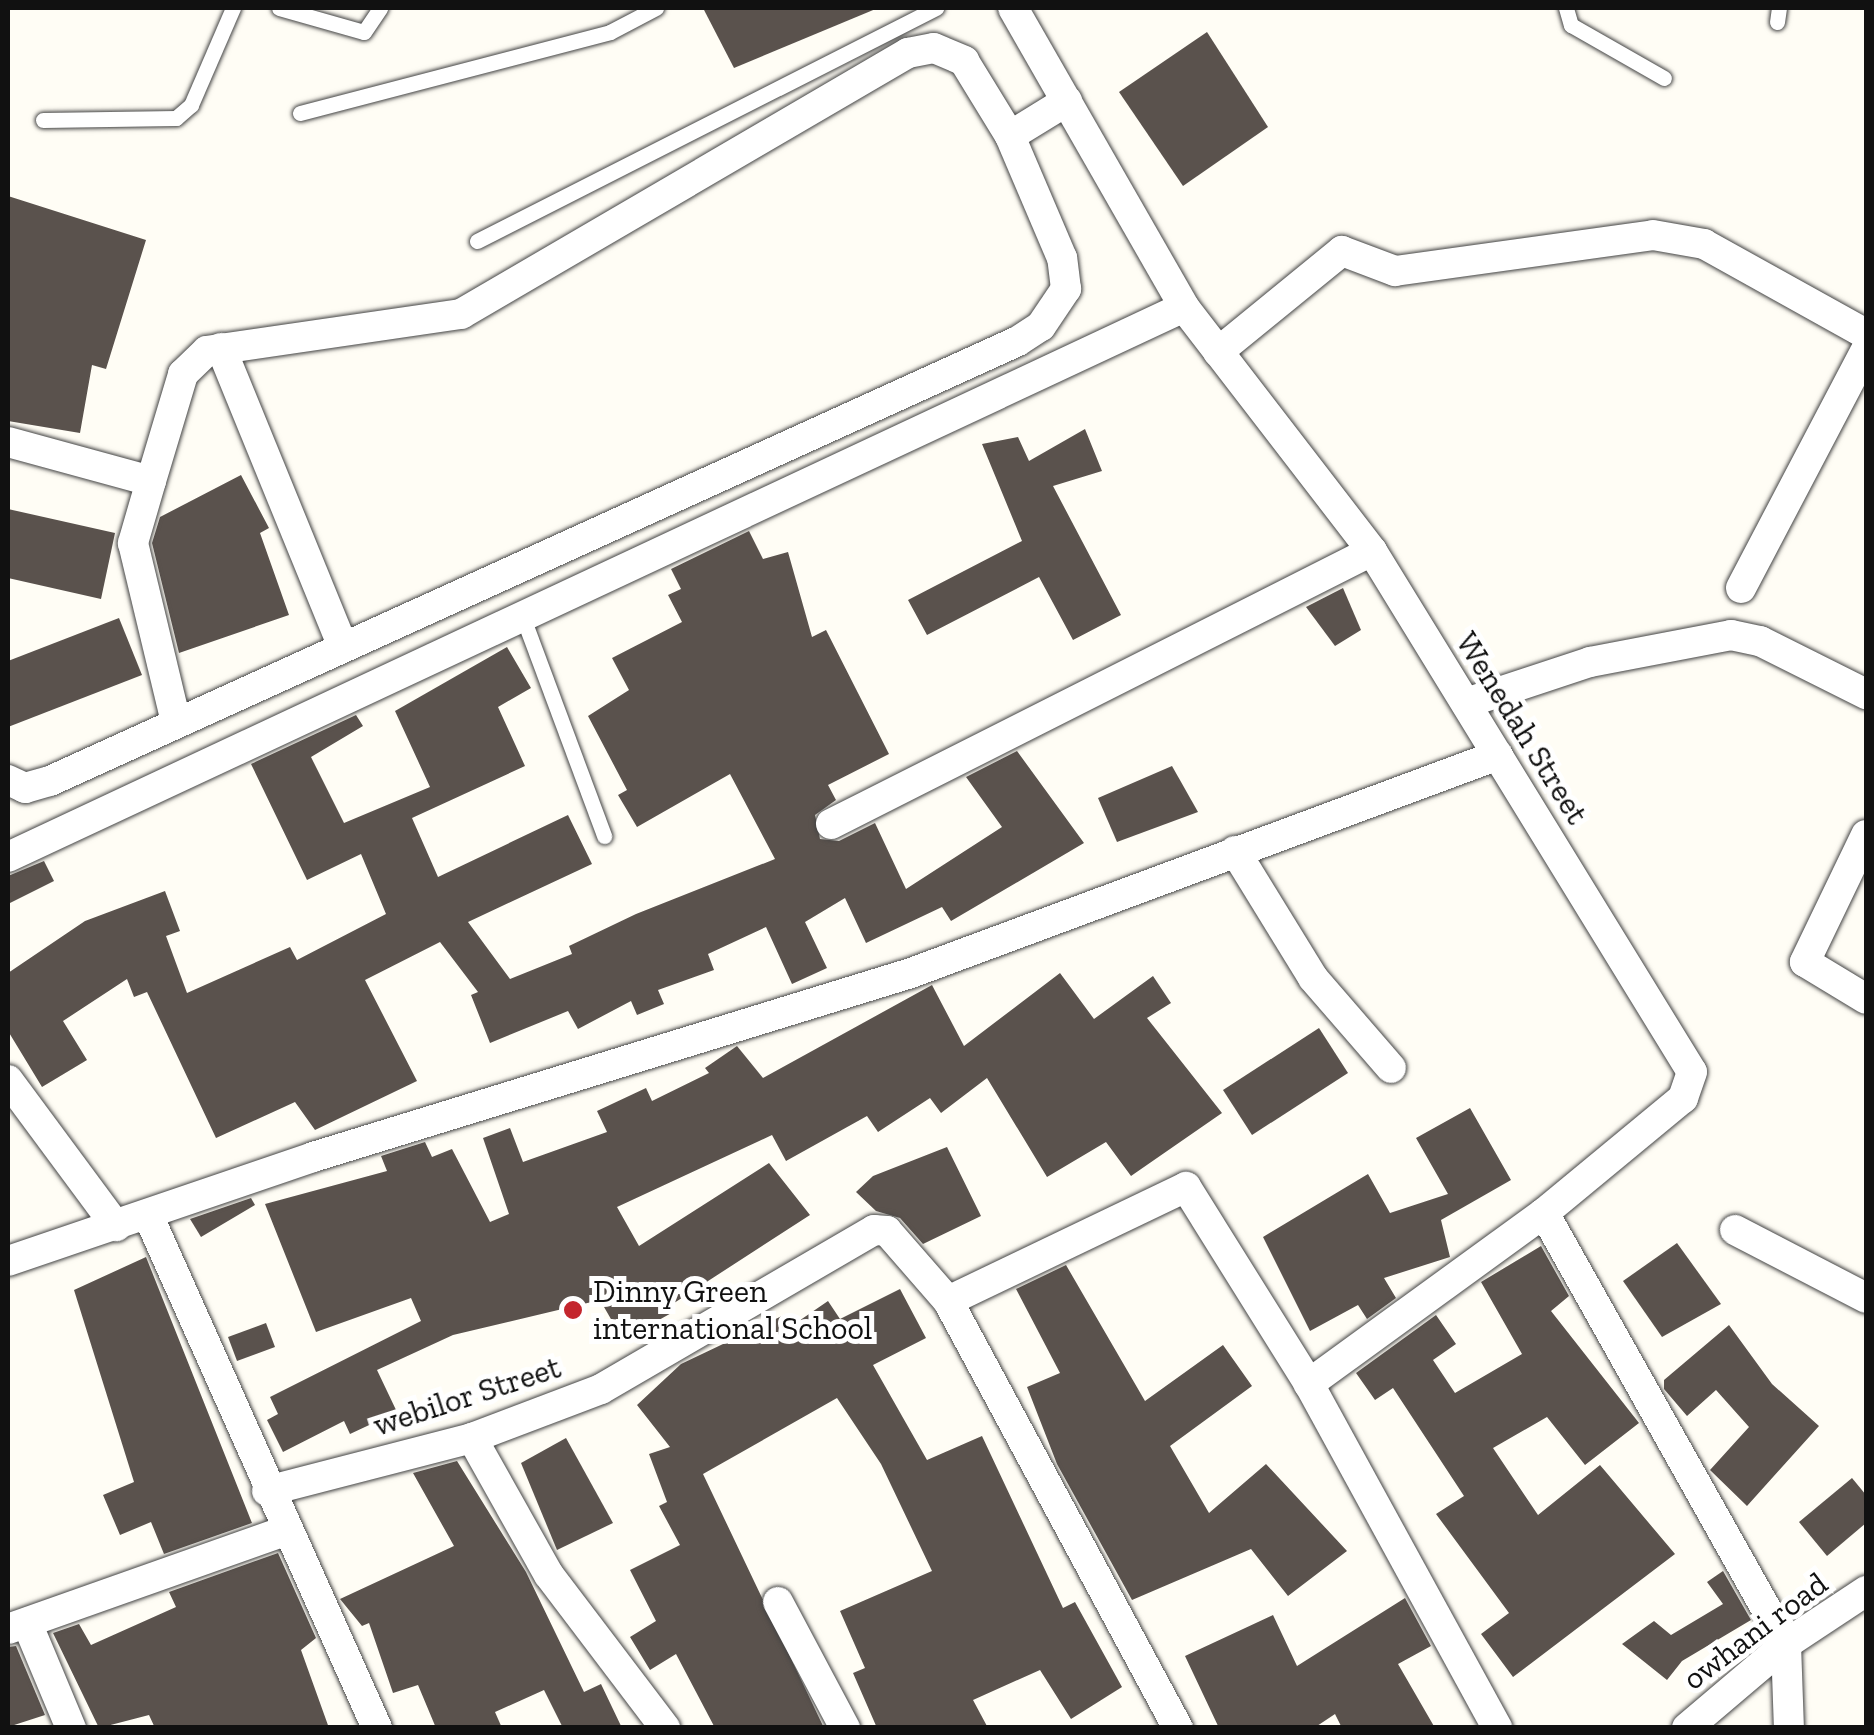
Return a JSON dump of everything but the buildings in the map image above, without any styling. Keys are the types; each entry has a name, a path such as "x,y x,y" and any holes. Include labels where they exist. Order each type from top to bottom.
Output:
{"street":[{"name":"Wenedah Street","path":"1013,8 1184,307 1372,551 1692,1072 1683,1098 1544,1213 1309,1384"},
{"path":"8,780 25,788 50,780 1040,326 1066,289 1062,258 1010,136 964,61 934,48 908,53 461,314 220,348 183,374 133,543 176,722"},
{"path":"1010,136 1067,101"},
{"path":"1218,352 1342,251 1396,272 1653,235 1704,244 1866,334"},
{"path":"8,856 1184,307"},
{"path":"220,348 342,645"},
{"path":"1740,588 1866,350"},
{"path":"8,442 151,481"},
{"path":"832,824 1372,551"},
{"path":"1466,704 1590,662 1731,635 1760,641 1866,694"},
{"path":"8,1260 911,973 1498,755"},
{"path":"1866,835 1805,962 1866,999"},
{"path":"1236,850 1313,978 1391,1068"},
{"path":"8,1080 116,1226"},
{"path":"1178,1728 948,1301 1186,1187 1309,1384 1497,1728"},
{"path":"1544,1213 1786,1644 1789,1728"},
{"path":"148,1215 285,1531 377,1728"},
{"name":"webilor Street","path":"267,1490 472,1438 643,1369 874,1230 887,1232 948,1301"},
{"path":"1736,1230 1866,1298"},
{"path":"472,1438 550,1575 665,1728"},
{"path":"71,1728 17,1626 285,1531"},
{"name":"owhani road","path":"1687,1728 1786,1644 1866,1592"},
{"path":"778,1602 845,1728"}],"lane":[{"path":"43,120 176,118 191,106 234,8"},
{"path":"279,8 364,32 380,8"},
{"path":"300,113 610,32 656,8"},
{"path":"477,240 936,8"},
{"path":"1566,8 1571,25 1664,78"},
{"path":"522,615 604,836"}],"place":[{"name":"Dinny Green international School","path":"573,1310"}]}
